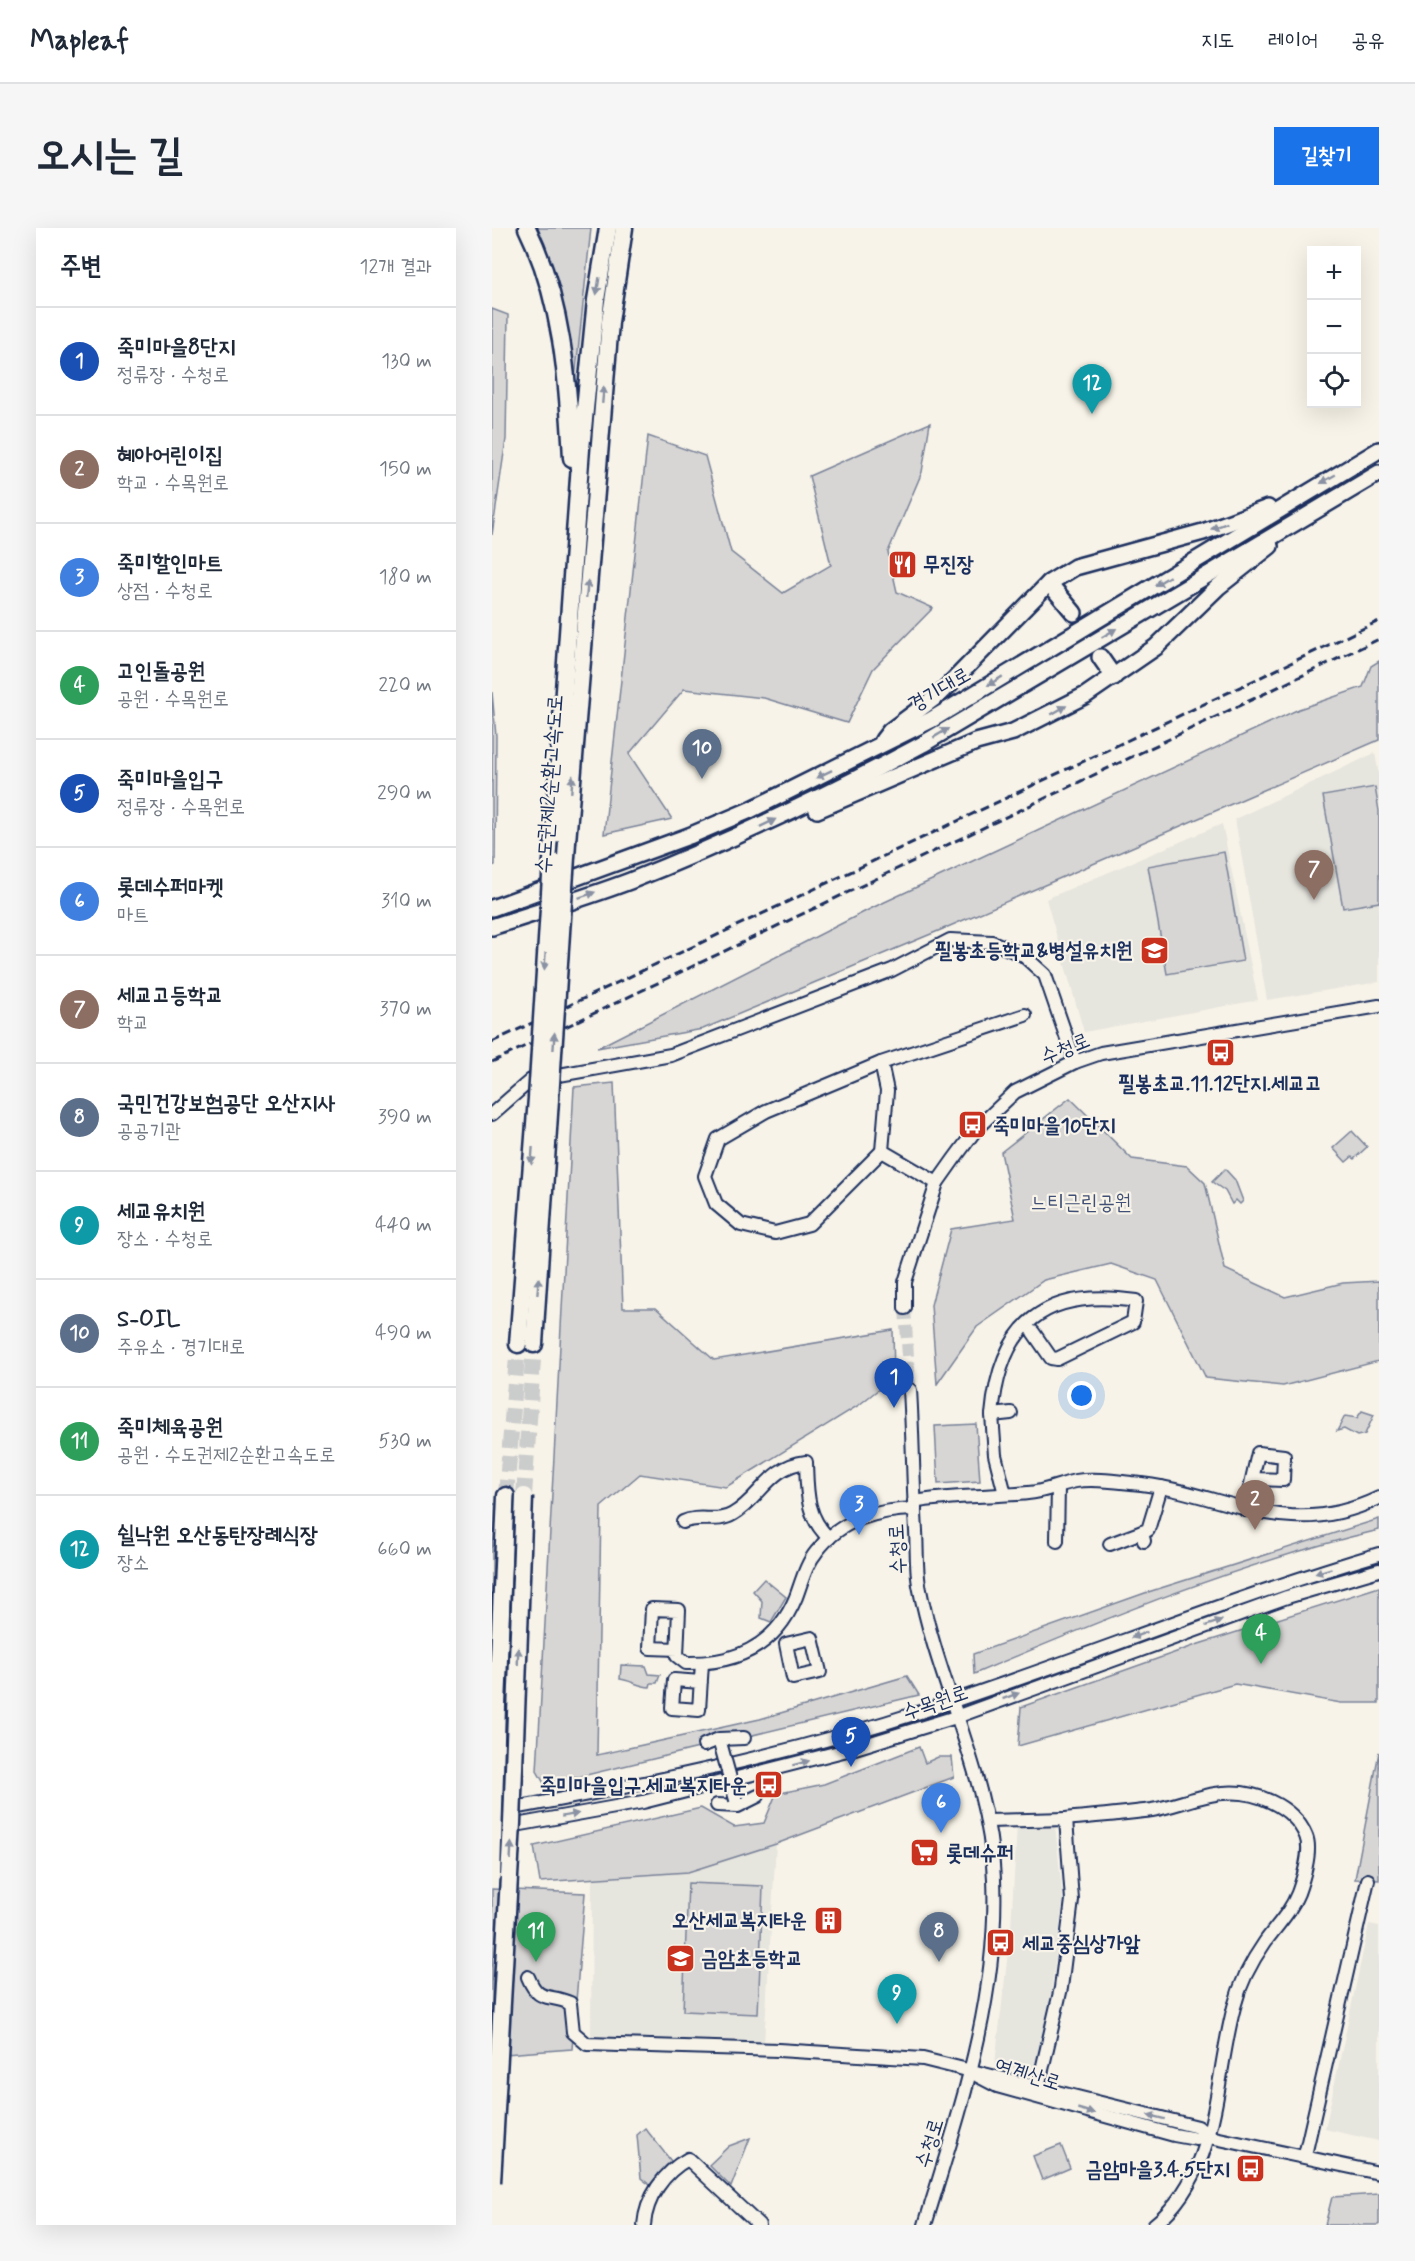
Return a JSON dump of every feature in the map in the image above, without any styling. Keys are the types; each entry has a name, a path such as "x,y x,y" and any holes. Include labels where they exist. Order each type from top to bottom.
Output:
{"highway":[{"path":"527,228 538,250 561,330 568,393 573,477 566,609 567,666"},
{"name":"수도권제2순환고속도로","path":"544,1098 552,861 582,438 596,300 608,228"},
{"name":"수도권제2순환고속도로","path":"526,1344 544,1098 608,346 624,228"},
{"path":"492,1875 507,1496"},
{"path":"492,2182 512,1823 524,1496"}],"main road":[{"name":"경기대로","path":"492,908 689,836 750,810 876,749 940,714 1294,499 1379,450"},
{"name":"경기대로","path":"492,927 628,882 790,812 923,744 1379,473"},
{"path":"876,749 890,731 941,693 1049,583 1075,567 1101,558 1203,532 1294,499"},
{"path":"790,812 815,810 976,742 1013,732 1046,717 1114,677 1156,647 1218,587 1285,536 1304,518"},
{"path":"1049,583 1074,613"},
{"path":"1100,657 1114,677"}],"street":[{"path":"492,1114 531,1080 671,1054 892,970 950,940 992,942 1023,955 1045,975 1075,1062"},
{"name":"수청로","path":"904,1308 905,1282 937,1183 977,1128 1015,1092 1075,1062 1101,1053 1379,1006"},
{"path":"881,1063 887,1091 882,1151 809,1224 775,1233 741,1225 716,1204 705,1176 718,1139 766,1111 881,1063 1025,1016"},
{"path":"882,1151 937,1183"},
{"path":"1005,1494 995,1455 992,1415 995,1381 1014,1336 1038,1313 1070,1302 1113,1298 1136,1301 1133,1322 1058,1359 1051,1358 1034,1332"},
{"name":"수청로","path":"910,1390 919,1584 951,1701 988,1821 994,1880 992,1945 971,2073 925,2225"},
{"path":"992,1415 1011,1413"},
{"path":"683,1522 692,1518 718,1520 734,1514 778,1473 806,1462 810,1511 817,1526 829,1538"},
{"path":"1245,1510 1252,1479"},
{"path":"677,1649 677,1656 681,1660 702,1663 727,1660 744,1654 775,1630 790,1609 807,1567 829,1538 853,1520 867,1515 915,1505 1005,1494 1028,1494 1077,1481 1134,1483 1275,1515 1312,1516 1355,1507 1379,1498"},
{"path":"1057,1541 1058,1487"},
{"path":"1110,1544 1143,1536 1148,1530 1161,1488"},
{"name":"수목원로","path":"492,1812 641,1786 845,1733 951,1701 1270,1588 1379,1554"},
{"name":"수목원로","path":"492,1829 643,1802 855,1748 956,1717 1180,1634 1379,1570"},
{"path":"775,1630 786,1644"},
{"path":"701,1682 702,1663"},
{"path":"704,1745 744,1738"},
{"path":"720,1743 737,1803"},
{"path":"988,1821 1066,1819 1154,1809 1221,1792 1245,1792 1278,1804 1295,1820 1307,1837 1306,1871 1297,1896 1289,1914 1266,1940 1246,1971 1234,2007 1209,2137 1199,2163 1180,2196 1154,2225"},
{"path":"717,1804 737,1803 758,1796"},
{"path":"1038,2087 1061,1988 1072,1900 1066,1819"},
{"path":"1305,2155 1368,1880"},
{"path":"528,1977 534,1991 542,1996 570,2003 573,2032 586,2044 777,2050 923,2059 971,2073"},
{"name":"여계산로","path":"971,2073 999,2076 1198,2127 1209,2137"},
{"name":"여계산로","path":"971,2073 997,2086 1142,2127 1196,2139 1209,2137 1305,2155 1379,2173"},
{"path":"644,2225 648,2201 654,2190 688,2159 759,2225"}],"shaded area":[{"path":"1375,753 1379,776 1379,982 1267,1000 1235,819"},
{"name":"필봉초등학교&병설유치원","path":"1222,824 1258,1000 1084,1032 1046,899"},
{"path":"1055,1825 1063,1902 1040,2075 995,2064 1011,1927 1017,1826"},
{"name":"금암초등학교","path":"776,1844 764,2043 591,2038 592,1878 688,1872"},
{"path":"1369,1924 1379,1926 1379,2141 1325,2129"}],"green space":[{"path":"533,228 591,228 575,380 569,340"},
{"path":"492,309 508,315 506,439 492,535"},
{"path":"930,423 922,472 888,552 897,592 933,608 873,669 847,723 764,698 684,689 629,754 672,819 604,834 648,436 705,456 731,552 783,593 831,565 809,476"},
{"path":"1379,661 1379,740 943,929 703,1029 597,1048 874,907 1299,709 1363,687 1371,666"},
{"path":"492,692 496,736 495,865 492,866"},
{"path":"1375,787 1379,811 1379,902 1343,908 1323,796"},
{"path":"1224,852 1243,961 1167,974 1148,866"},
{"path":"614,1083 623,1308 656,1308 714,1360 893,1330 894,1377 859,1405 726,1487 640,1474 601,1507 597,1755 760,1719 907,1676 919,1695 545,1785 537,1771 574,1087"},
{"name":"느티근린공원","path":"1070,1098 1132,1159 1187,1166 1205,1183 1225,1269 1285,1297 1343,1283 1379,1281 1379,1361 1283,1386 1206,1378 1157,1280 1111,1264 1044,1280 977,1327 937,1384 931,1305 951,1229 1015,1219 1001,1152"},
{"path":"1352,1131 1367,1147 1354,1159 1352,1157 1346,1162 1333,1148"},
{"path":"1225,1169 1235,1180 1243,1201 1240,1204 1236,1200 1232,1204 1225,1191 1212,1182"},
{"path":"1362,1411 1374,1415 1365,1434 1357,1436 1344,1429 1337,1431 1345,1416 1357,1418"},
{"path":"976,1424 980,1481 938,1484 935,1426"},
{"path":"492,1504 501,1504 492,1635"},
{"path":"1379,1519 1379,1530 1327,1543 1224,1575 1123,1613 974,1674 973,1654 1145,1593"},
{"path":"764,1579 786,1597 771,1622 761,1618 762,1601 753,1591"},
{"path":"1379,1587 1379,1703 1341,1703 1235,1684 1018,1746 1021,1707 1199,1644"},
{"path":"621,1665 646,1666 649,1674 660,1675 657,1683 651,1683 650,1687 642,1686 620,1679"},
{"path":"919,1747 925,1763 938,1757 952,1757 954,1777 776,1844 688,1872 540,1882 534,1846 701,1808 734,1827 764,1823 776,1794 824,1784"},
{"path":"1379,1752 1379,1880 1355,1879"},
{"path":"688,1883 763,1886 758,2014 683,2011"},
{"path":"492,1889 585,1893 572,2049 492,2055"},
{"path":"645,2128 671,2161 650,2185 641,2178 637,2135"},
{"path":"750,2138 731,2187 709,2165 729,2146"},
{"path":"1061,2145 1070,2168 1042,2180 1033,2156"},
{"path":"1379,2194 1379,2225 1325,2225 1332,2197"}],"tunnel":[{"path":"905,1308 910,1390"},
{"path":"506,1496 518,1344"},
{"path":"524,1496 534,1344"}],"railway":[{"path":"492,1042 1379,621"},
{"path":"492,1062 1379,639"}],"place":[{"name":"쉴낙원 오산동탄장례식장","path":"1092,414"},
{"name":"무진장","path":"902,564"},
{"name":"S-OIL","path":"702,779"},
{"name":"세교고등학교","path":"1314,900"},
{"name":"필봉초등학교&병설유치원","path":"1154,950"},
{"name":"필봉초교.11.12단지.세교고","path":"1220,1052"},
{"name":"죽미마을10단지","path":"972,1125"},
{"name":"죽미마을8단지","path":"894,1408"},
{"name":"혜아어린이집","path":"1255,1530"},
{"name":"죽미할인마트","path":"859,1535"},
{"name":"고인돌공원","path":"1261,1664"},
{"name":"죽미마을입구","path":"851,1767"},
{"name":"죽미마을입구.세교복지타운","path":"768,1785"},
{"name":"롯데수퍼마켓","path":"941,1833"},
{"name":"롯데슈퍼","path":"925,1853"},
{"name":"오산세교복지타운","path":"828,1920"},
{"name":"세교중심상가앞","path":"1001,1943"},
{"name":"금암초등학교","path":"680,1958"},
{"name":"죽미체육공원","path":"536,1962"},
{"name":"국민건강보험공단 오산지사","path":"939,1962"},
{"name":"세교유치원","path":"897,2024"},
{"name":"금암마을3.4.5단지","path":"1251,2169"}]}
